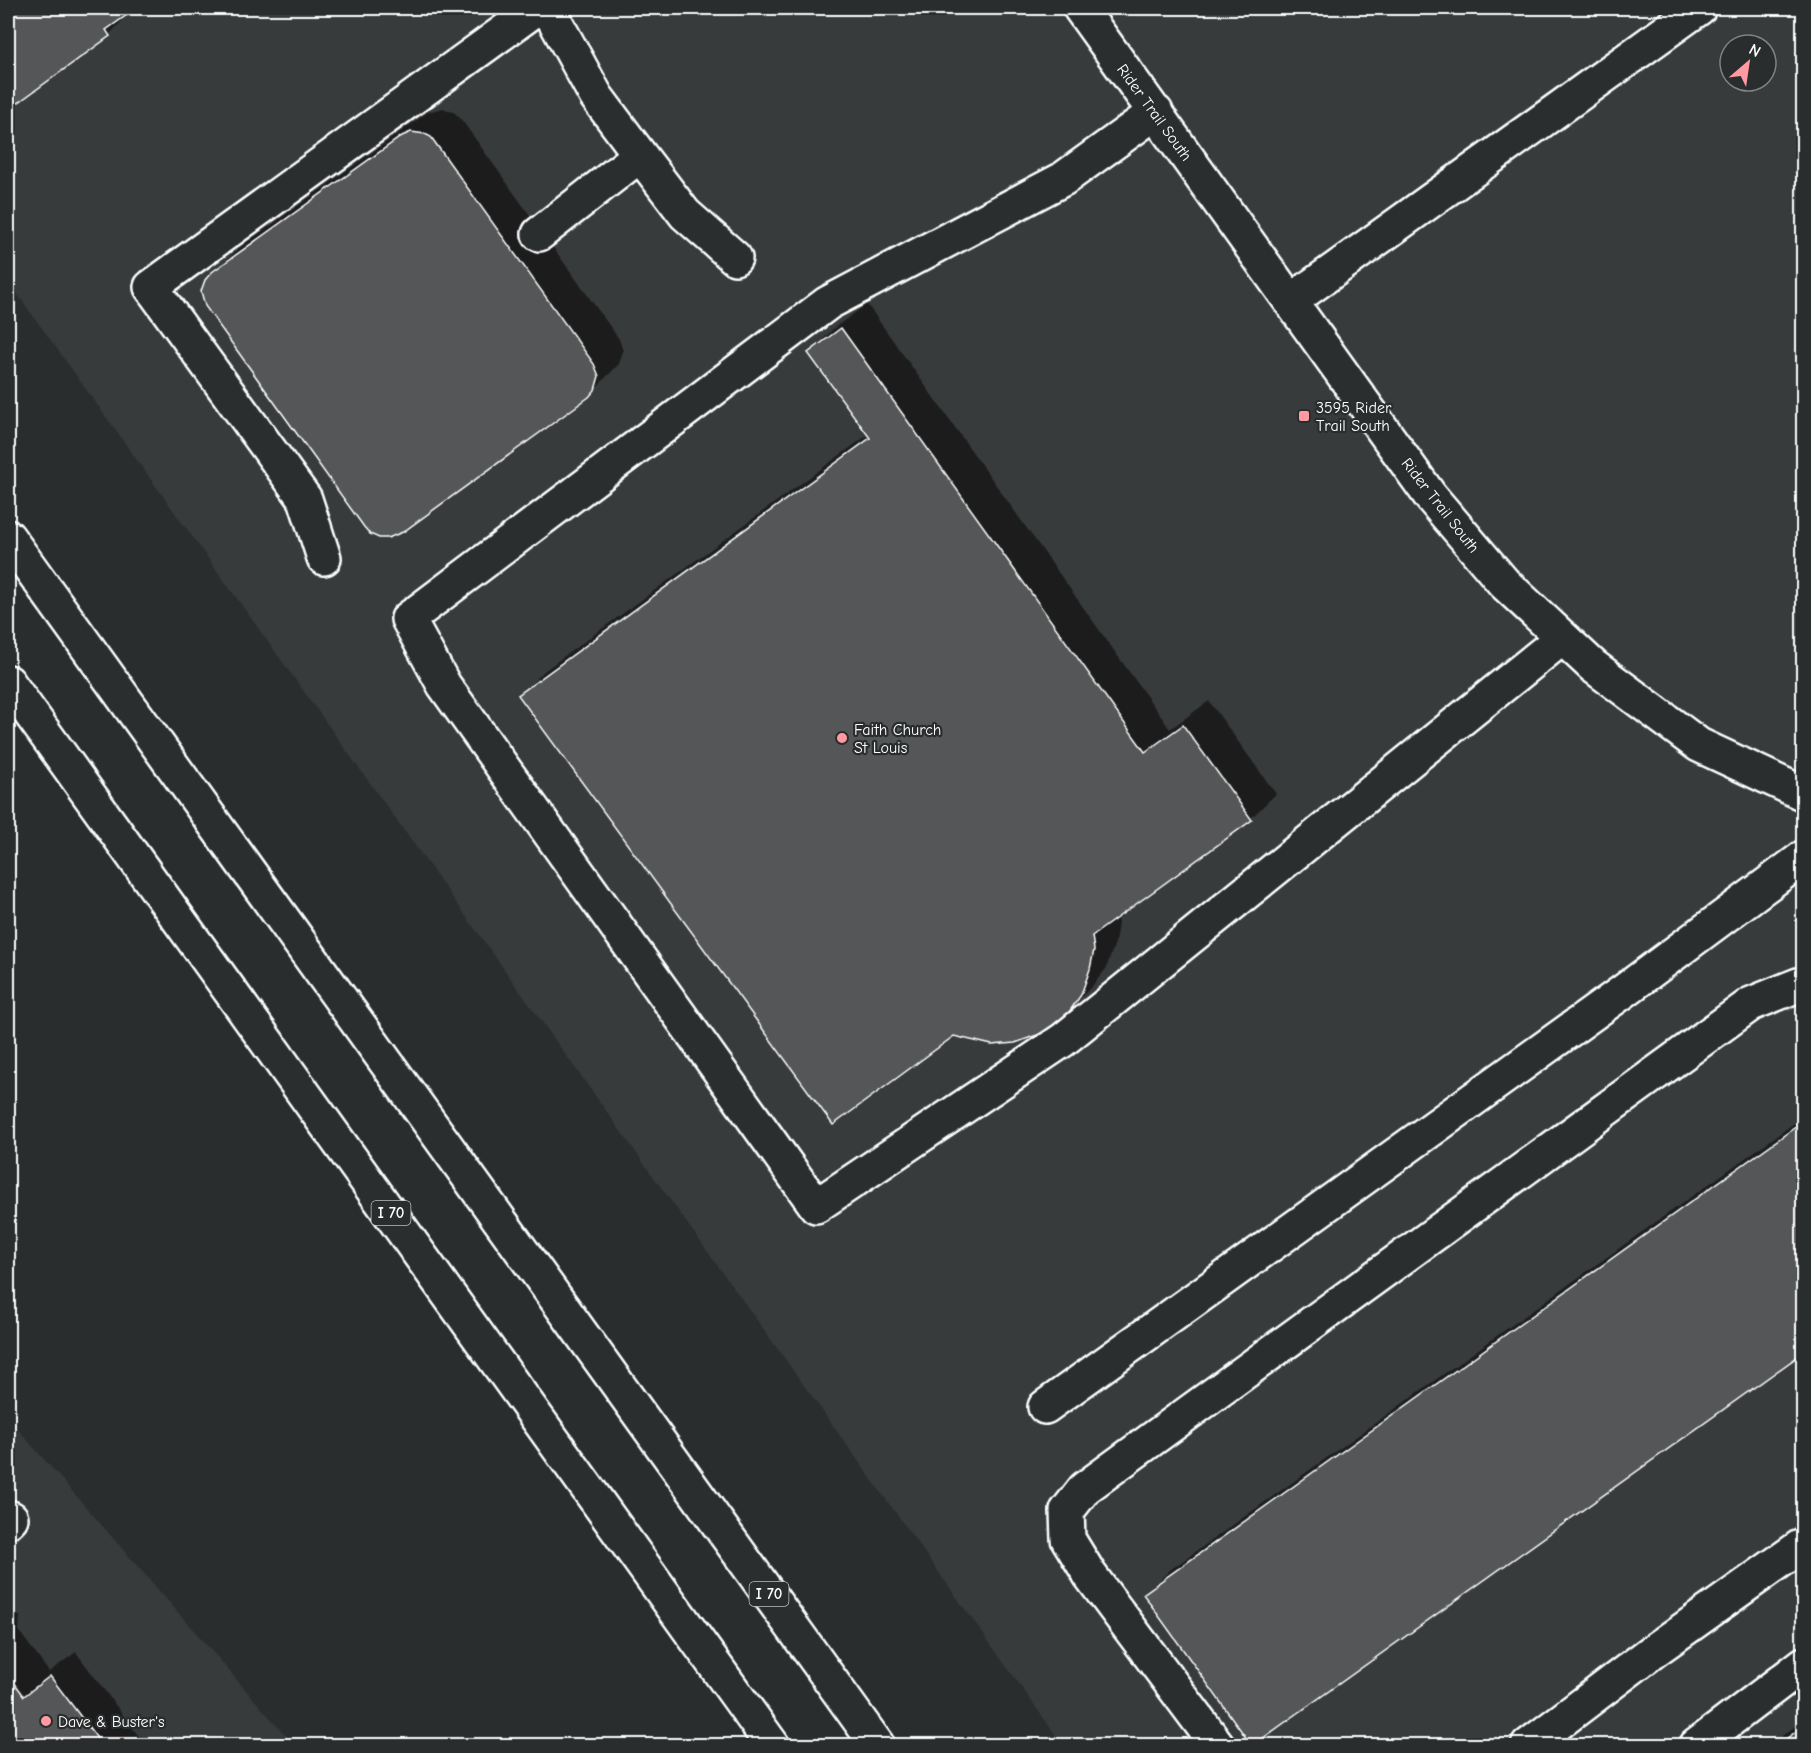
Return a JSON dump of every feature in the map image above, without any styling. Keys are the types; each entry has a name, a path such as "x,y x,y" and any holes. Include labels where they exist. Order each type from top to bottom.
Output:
{"main road":[{"path":"324,558 305,499 151,287 537,8"},
{"path":"548,8 596,96 640,155 685,214 735,258"},
{"name":"Rider Trail South","path":"1080,8 1431,497 1504,583 1593,666 1699,745 1803,794"},
{"path":"1291,301 1699,8"},
{"path":"1155,112 1063,179 828,303 408,618 444,685 816,1206 1063,1040 1562,638"},
{"path":"539,234 640,155"},
{"name":"I 70","path":"8,537 878,1746"},
{"name":"I 70","path":"8,682 773,1746"},
{"path":"1045,1407 1636,982 1803,857"},
{"path":"1218,1746 1090,1575 1068,1539 1067,1511 1085,1488 1751,1004 1803,985"},
{"path":"1528,1746 1652,1652 1803,1544"},
{"path":"1696,1746 1803,1664"}],"shaded area":[{"path":"8,8 1803,8 1803,1745 1063,1745 8,281"},
{"path":"8,1418 294,1745 8,1745"}],"building":[{"path":"8,8 137,8 106,30 110,36 8,110"},
{"path":"411,132 431,137 594,364 599,376 595,390 589,397 403,532 388,538 379,538 370,534 364,527 205,306 201,291 205,280 212,272 402,136"},
{"name":"Faith Church St Louis","path":"841,328 1145,752 1183,725 1252,820 1092,936 1094,950 1081,995 1069,1012 1055,1024 1040,1034 1015,1043 992,1045 954,1036 833,1125 518,695 870,438 808,353"},
{"path":"1804,1121 1804,1352 1252,1746 1143,1594"},
{"name":"Dave & Buster's","path":"8,1674 24,1696 50,1676 103,1746 8,1746"},
{"path":"1804,1726 1804,1746 1776,1746"}],"place":[{"name":"3595 Rider Trail South","path":"1304,416"},
{"name":"Faith Church St Louis","path":"842,738"},
{"name":"Dave & Buster's","path":"46,1721"}]}
